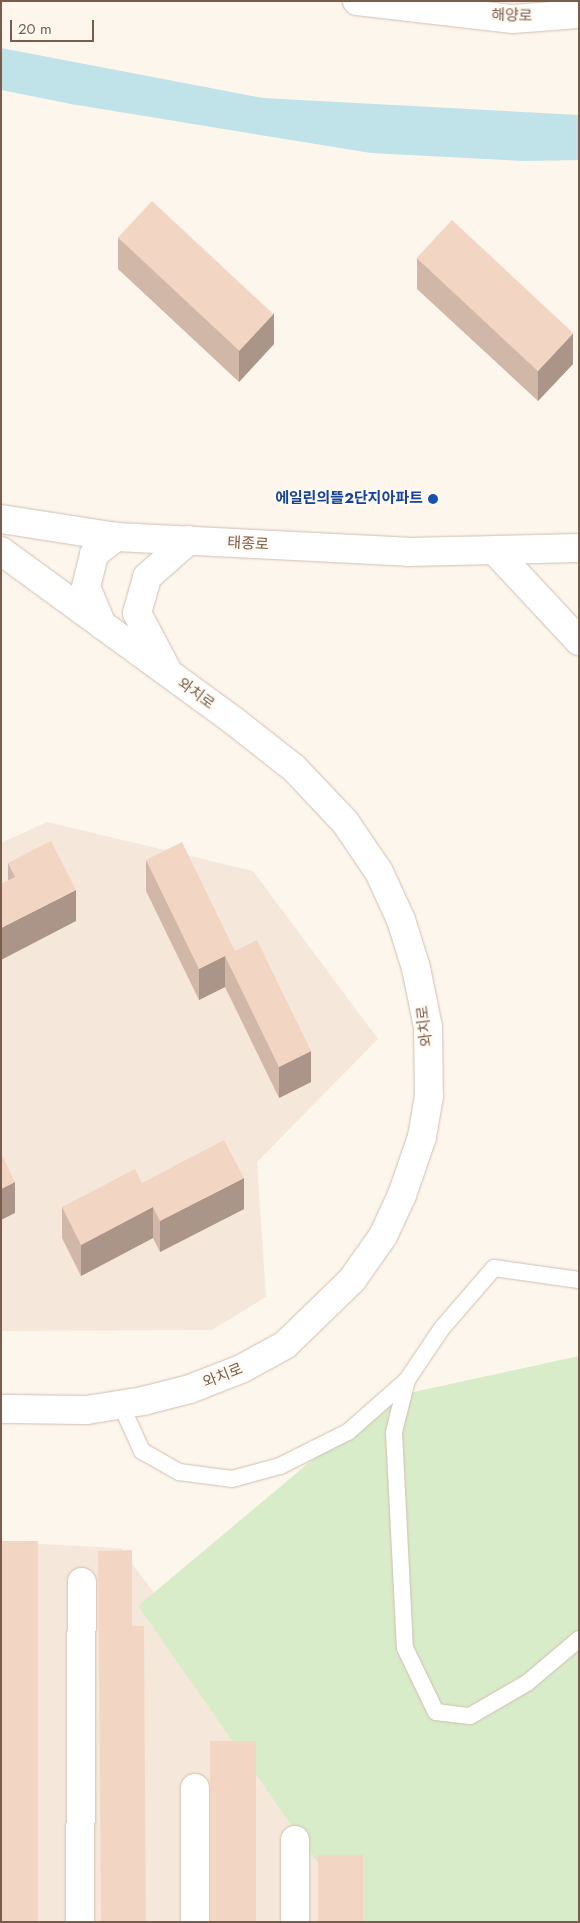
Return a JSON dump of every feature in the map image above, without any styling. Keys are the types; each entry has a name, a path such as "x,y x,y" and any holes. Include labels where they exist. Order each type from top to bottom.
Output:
{"main road":[{"name":"해양로","path":"356,1 512,18 579,14"},
{"name":"태종로","path":"1,519 116,537 408,552 496,552 579,548"},
{"path":"102,624 86,588 94,554 116,537"},
{"path":"170,674 137,613 147,577 189,540"},
{"name":"와치로","path":"1,551 170,674 294,768 345,822 379,872 401,920 416,968 428,1027 429,1096 419,1145 402,1195 383,1236 352,1280 315,1318 285,1345 241,1369 190,1389 88,1410 1,1408"},
{"path":"496,552 579,641"},
{"path":"80,1922 82,1582"},
{"path":"195,1788 195,1922"},
{"path":"295,1840 295,1922"}],"lane":[{"path":"121,1404 142,1451 179,1472 232,1479 280,1466 348,1432 407,1380 442,1328 494,1268 579,1280"},
{"path":"407,1380 394,1432 405,1648 436,1712 470,1716 528,1683 579,1639"}],"shaded area":[{"path":"47,822 253,871 378,1039 257,1162 266,1297 212,1330 1,1331 1,843"},
{"path":"1,1542 121,1548 386,1908 387,1922 1,1922"}],"green space":[{"path":"579,1356 579,1922 359,1922 138,1606 386,1398"}],"water":[{"path":"1,48 263,98 579,115 579,160 524,161 371,153 71,104 1,90"}],"building":[{"path":"152,201 273,314 239,351 118,238"},
{"path":"452,220 573,333 538,371 417,258"},
{"path":"51,841 76,890 1,928 1,884 15,877 8,863"},
{"path":"182,842 235,951 257,940 311,1051 279,1067 225,956 199,969 146,860"},
{"path":"224,1140 244,1178 160,1221 153,1207 81,1245 62,1207 135,1169 142,1183"},
{"path":"1,1153 15,1182 1,1189"},
{"path":"1,1541 38,1541 38,1922 1,1922"},
{"path":"132,1550 132,1626 144,1626 146,1922 101,1922 98,1551"},
{"path":"210,1741 256,1741 256,1922 210,1922"},
{"path":"318,1855 363,1855 363,1922 318,1922"}],"place":[{"name":"에일린의뜰2단지아파트","path":"433,499"}]}
